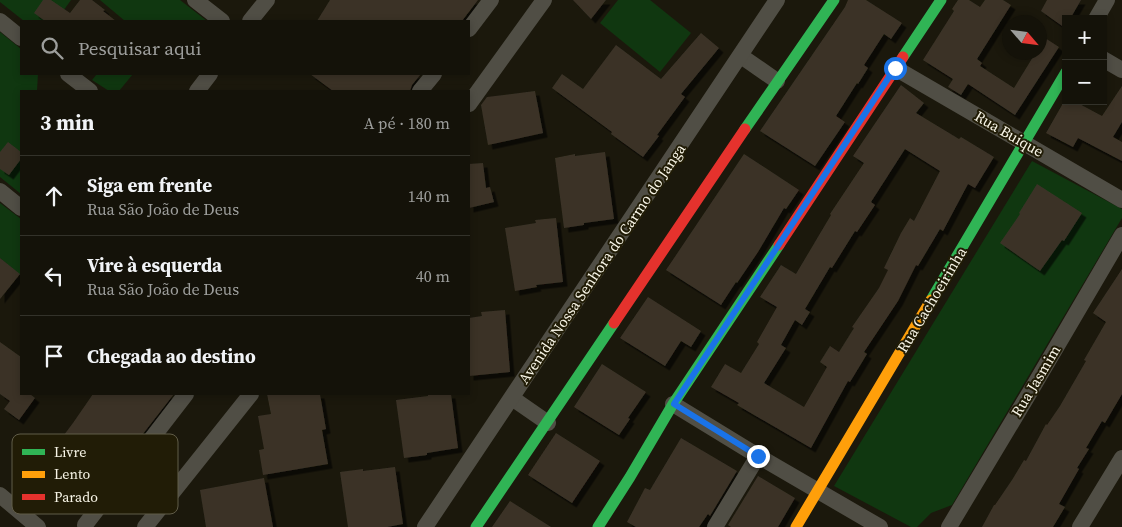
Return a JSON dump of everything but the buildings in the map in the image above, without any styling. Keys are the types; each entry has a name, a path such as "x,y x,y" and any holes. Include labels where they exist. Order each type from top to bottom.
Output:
{"street":[{"path":"195,0 221,20"},
{"path":"251,20 267,0"},
{"path":"470,27 491,0"},
{"name":"Avenida Nossa Senhora do Carmo do Janga","path":"425,527 778,0"},
{"path":"476,527 548,423 777,81 834,0"},
{"path":"598,527 674,404 941,0"},
{"path":"1098,15 1107,0"},
{"path":"470,103 542,1"},
{"path":"0,21 20,37"},
{"path":"741,56 777,81"},
{"path":"1105,60 1122,70"},
{"name":"Rua Buique","path":"895,68 1122,200"},
{"path":"69,75 89,90"},
{"path":"198,90 209,75"},
{"path":"421,90 433,75"},
{"name":"Rua Cachoeirinha","path":"796,527 1062,79"},
{"path":"0,191 20,207"},
{"name":"Rua Jasmim","path":"949,527 1122,235"},
{"path":"155,434 185,395"},
{"path":"178,486 250,395"},
{"path":"512,398 548,423"},
{"path":"674,404 874,526"},
{"path":"715,527 758,456"},
{"path":"1080,527 1122,458"},
{"path":"0,495 12,505"},
{"path":"23,514 38,527"},
{"path":"85,525 93,514"},
{"path":"145,527 155,514"}],"green space":[{"path":"0,0 71,0 57,20 23,20 0,2"},
{"path":"100,0 180,0 206,20 124,20"},
{"path":"618,0 650,0 691,33 660,72 600,23"},
{"path":"0,32 20,48 20,75 38,75 37,90 20,90 20,193 0,177"},
{"path":"96,75 132,75 120,90 107,90 92,80"},
{"path":"1032,161 1122,209 1122,218 952,505 931,513 917,527 911,527 834,486"},
{"path":"0,203 20,218 20,275 0,258"}],"traffic: fast":[{"path":"745,129 834,0"},
{"path":"903,57 941,0"},
{"path":"931,300 1062,79"},
{"path":"598,527 673,404 779,245"},
{"path":"476,527 614,323"}],"traffic: slow":[{"path":"796,527 931,300"}],"traffic: jam":[{"path":"779,245 903,57"},
{"path":"614,323 745,129"}],"route":[{"path":"758,456 674,404 895,68"}]}
